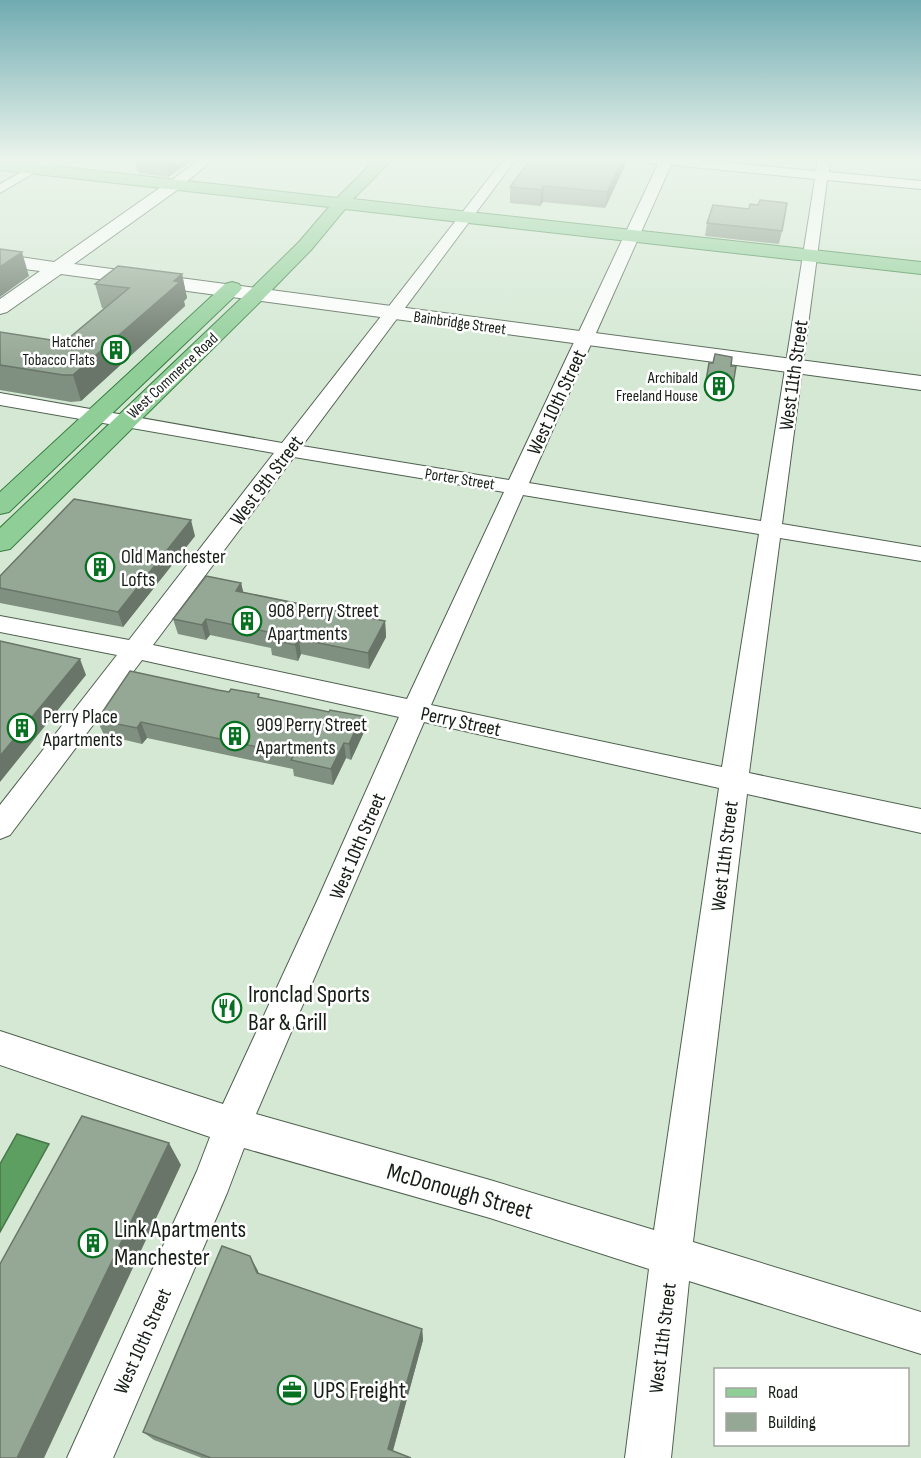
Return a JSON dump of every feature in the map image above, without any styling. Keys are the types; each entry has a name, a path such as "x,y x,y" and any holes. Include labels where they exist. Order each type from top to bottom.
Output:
{"main road":[{"name":"West Commerce Road","path":"0,543 125,419 256,295 320,227"},
{"path":"553,227 921,268"},
{"name":"West Commerce Road","path":"0,506 249,271"}],"street":[{"path":"0,308 114,227"},
{"name":"West 9th Street","path":"0,828 458,227"},
{"name":"West 10th Street","path":"90,1458 213,1179 247,1088 333,902 415,711 634,227"},
{"name":"West 11th Street","path":"648,1458 671,1256 734,781 815,227"},
{"name":"Bainbridge Street","path":"0,260 921,383"},
{"name":"Porter Street","path":"0,399 125,419 289,450 921,554"},
{"name":"Perry Street","path":"0,624 136,650 921,821"},
{"name":"McDonough Street","path":"0,1048 233,1126 490,1199 921,1333"}],"shaded area":[{"path":"17,1134 49,1144 0,1232 0,1164"}],"building":[{"path":"745,227 783,227 782,231"},
{"path":"0,249 22,252 0,267"},
{"path":"118,266 182,274 174,281 180,282 73,375 0,365 0,332 64,342 129,288 95,284"},
{"path":"715,354 732,357 731,366 736,366 733,385 728,384 727,388 709,385 710,382 706,381 709,363 713,363"},
{"name":"Old Manchester Lofts","path":"74,499 191,520 118,612 0,588 0,576"},
{"path":"206,576 241,583 236,591 385,621 368,653 299,639 295,645 269,639 273,633 206,619 202,625 173,619"},
{"name":"Perry Place Apartments","path":"0,641 80,659 0,756"},
{"name":"909 Perry Street Apartments","path":"130,671 229,692 231,689 259,694 258,697 329,712 330,710 362,716 349,744 344,743 331,769 291,760 294,755 141,722 137,728 97,720"},
{"name":"Link Apartments Manchester","path":"82,1116 169,1143 17,1458 0,1458 0,1264"},
{"name":"UPS Freight","path":"222,1246 250,1256 257,1273 422,1329 388,1449 411,1458 211,1458 143,1432"}],"place":[{"name":"Hatcher Tobacco Flats","path":"116,350"},
{"name":"Archibald Freeland House","path":"719,386"},
{"name":"Old Manchester Lofts","path":"100,567"},
{"name":"908 Perry Street Apartments","path":"247,621"},
{"name":"Perry Place Apartments","path":"22,728"},
{"name":"909 Perry Street Apartments","path":"235,736"},
{"name":"Ironclad Sports Bar & Grill","path":"227,1008"},
{"name":"Link Apartments Manchester","path":"93,1243"},
{"name":"UPS Freight","path":"292,1390"}]}
